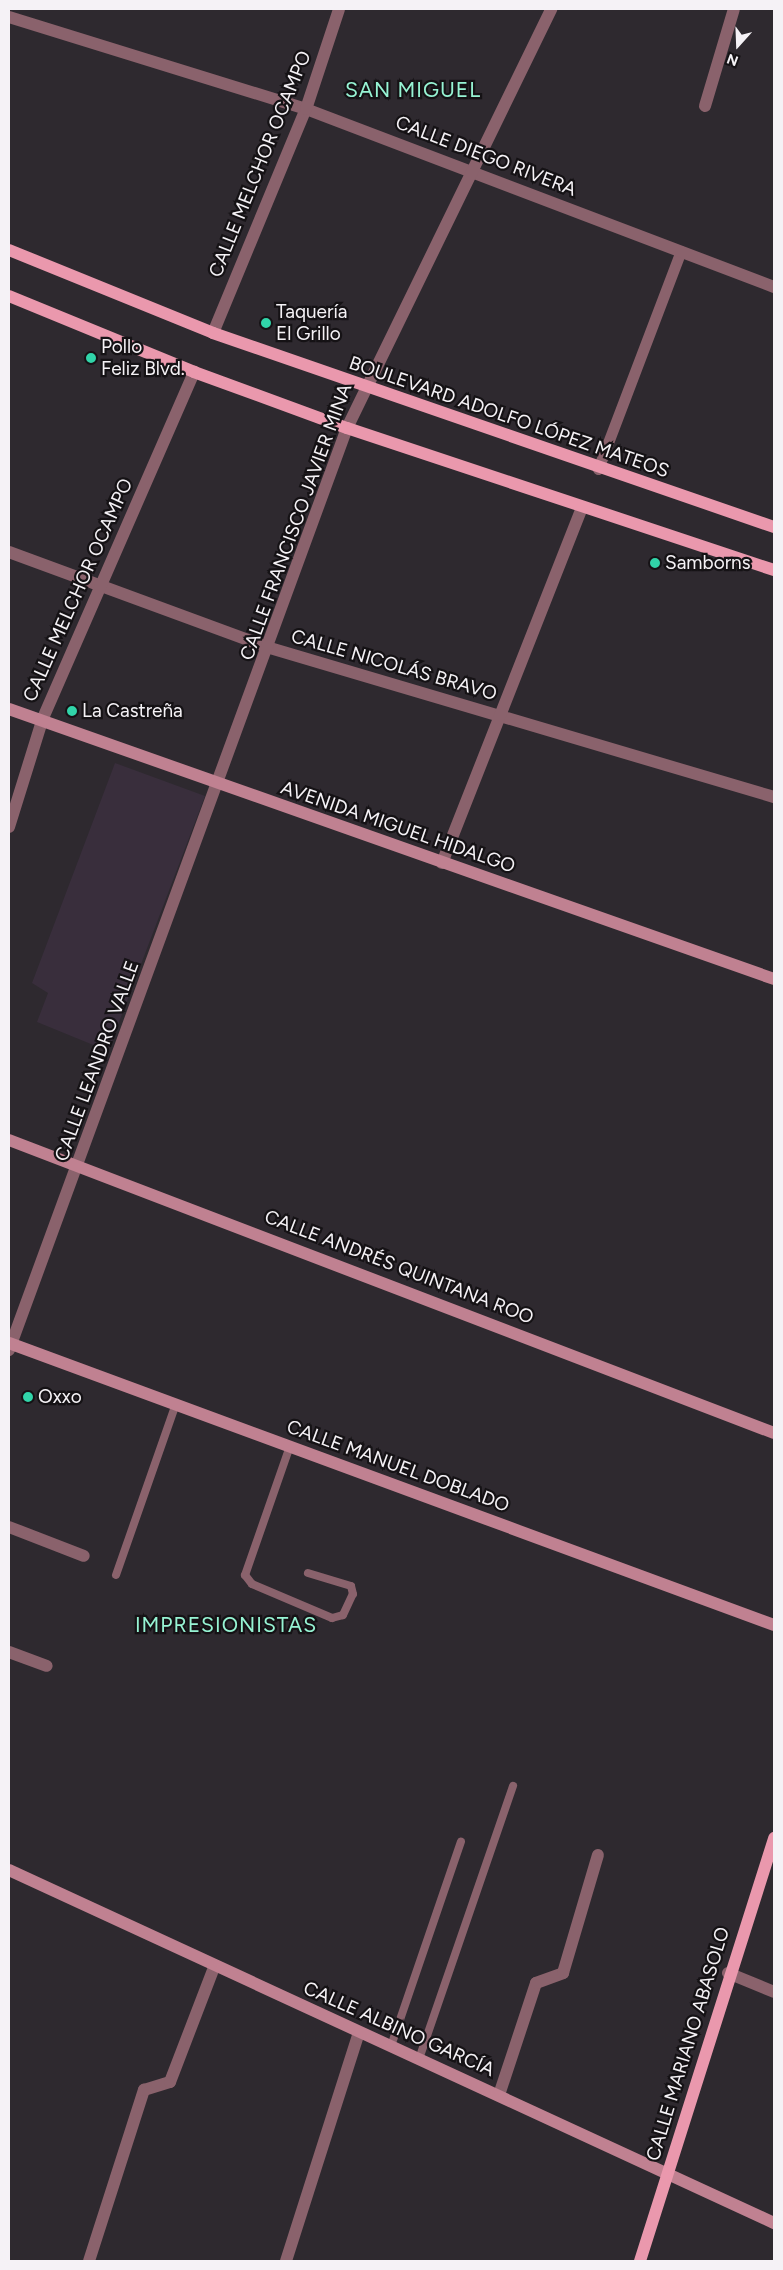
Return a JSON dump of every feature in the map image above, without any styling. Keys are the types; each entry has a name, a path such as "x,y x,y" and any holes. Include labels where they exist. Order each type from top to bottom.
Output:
{"main road":[{"name":"BOULEVARD ADOLFO LÓPEZ MATEOS","path":"9,250 212,333 598,469 774,527"},
{"path":"9,296 194,372 347,428 582,508 774,570"},
{"name":"AVENIDA MIGUEL HIDALGO","path":"9,709 43,718 219,783 774,979"},
{"name":"CALLE ANDRÉS QUINTANA ROO","path":"9,1140 79,1164 774,1433"},
{"name":"CALLE MANUEL DOBLADO","path":"10,1346 176,1404 774,1625"},
{"name":"CALLE MARIANO ABASOLO","path":"640,2261 728,1973 774,1838"},
{"name":"CALLE ALBINO GARCÍA","path":"9,1870 499,2095 666,2175 774,2223"}],"street":[{"name":"CALLE MELCHOR OCAMPO","path":"212,333 306,109 339,9"},
{"name":"CALLE FRANCISCO JAVIER MINA","path":"219,783 270,648 347,428 364,387 551,9"},
{"path":"705,106 734,9"},
{"name":"CALLE DIEGO RIVERA","path":"9,17 306,109 473,170 774,287"},
{"path":"598,469 681,251"},
{"name":"CALLE MELCHOR OCAMPO","path":"9,827 43,718 194,372"},
{"path":"442,862 504,717 582,508"},
{"name":"CALLE NICOLÁS BRAVO","path":"9,552 270,648 774,796"},
{"name":"CALLE LEANDRO VALLE","path":"10,1346 219,783"},
{"path":"9,1526 84,1556"},
{"path":"9,1652 47,1666"},
{"path":"499,2095 536,1983 563,1973 598,1855"},
{"path":"89,2261 144,2090 170,2082 215,1965"},
{"path":"728,1973 774,1992"},
{"path":"286,2261 359,2032"}],"lane":[{"path":"116,1575 176,1404"},
{"path":"290,1446 245,1575 252,1584 332,1618 344,1615 353,1594 351,1586 308,1574"},
{"path":"419,2059 513,1786"},
{"path":"391,2046 461,1842"}],"shaded area":[{"path":"115,763 205,796 108,1051 37,1022 48,993 32,983"}],"place":[{"name":"Taquería El Grillo","path":"266,323"},
{"name":"Pollo Feliz Blvd.","path":"91,358"},
{"name":"Samborns","path":"655,563"},
{"name":"La Castreña","path":"72,711"},
{"name":"Oxxo","path":"28,1397"}],"district":[{"name":"SAN MIGUEL","path":"413,90"},
{"name":"IMPRESIONISTAS","path":"226,1625"}]}
